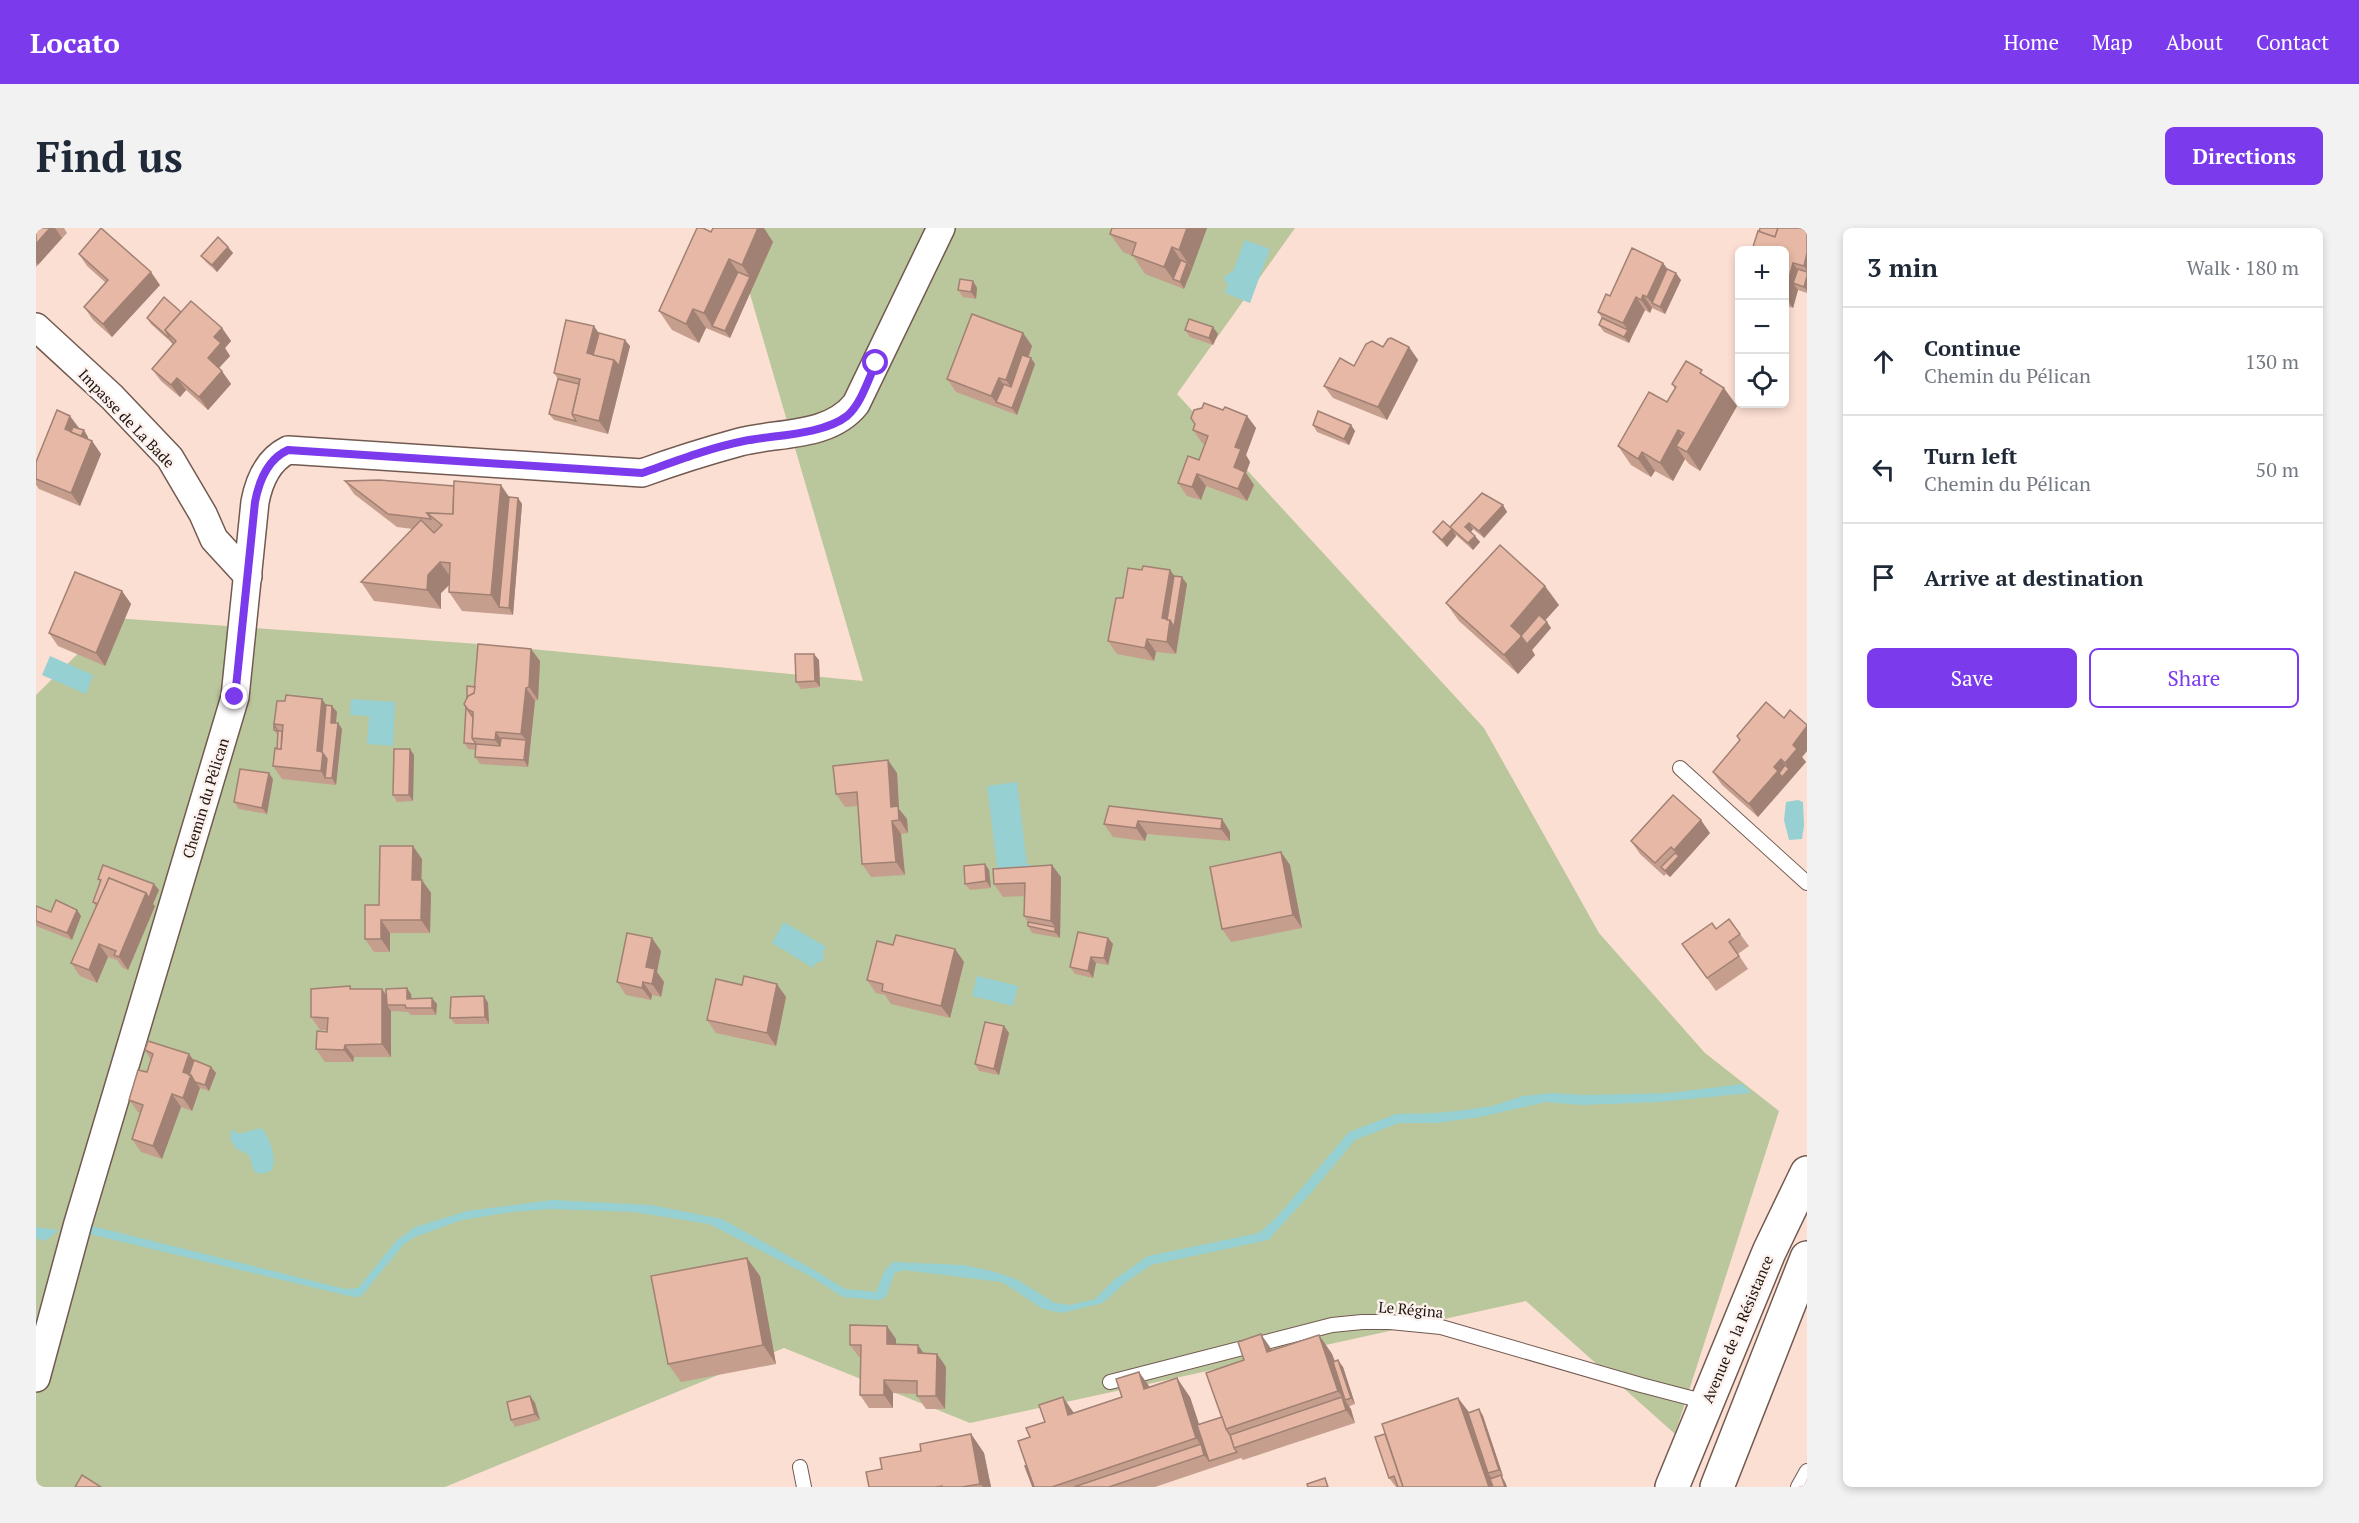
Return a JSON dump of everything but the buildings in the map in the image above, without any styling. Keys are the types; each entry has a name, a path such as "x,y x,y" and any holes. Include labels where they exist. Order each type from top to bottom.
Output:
{"main road":[{"name":"Avenue de la Résistance","path":"1672,1487 1769,1252 1807,1173"},
{"path":"1717,1487 1807,1258"}],"street":[{"name":"Chemin du Pélican","path":"36,1378 78,1223 235,697 258,487 268,467 278,455 288,450 642,473 686,457 743,441 816,429 834,423 847,416 856,404 941,228"},
{"name":"Impasse de La Bade","path":"36,327 112,397 170,458 203,513 214,539 248,576"}],"lane":[{"path":"1680,768 1807,883"},
{"name":"Le Régina","path":"1110,1382 1332,1325 1390,1322 1441,1327 1706,1402"},
{"path":"800,1467 804,1487"},
{"path":"1798,1487 1807,1471"}],"green space":[{"path":"715,228 1295,228 1177,394 1484,728 1599,933 1705,1053 1779,1111 1675,1434 1526,1301 970,1423 784,1348 445,1487 36,1487 36,695 114,618 479,644 863,681 745,277"}],"water":[{"path":"1245,240 1270,249 1250,303 1225,293 1228,284 1224,277 1233,271"},
{"path":"50,656 93,675 86,694 42,675"},
{"path":"351,699 395,702 393,746 367,744 369,716 350,715"},
{"path":"1017,782 1027,864 1030,864 1033,879 999,881 987,786"},
{"path":"1798,800 1803,802 1802,839 1789,840 1784,820 1786,802"},
{"path":"784,922 826,947 823,952 824,959 821,962 816,962 813,968 772,943"},
{"path":"977,976 1018,986 1013,1006 972,996"},
{"path":"1743,1084 1751,1093 1659,1102 1581,1105 1546,1102 1480,1117 1436,1123 1399,1123 1355,1140 1268,1240 1151,1265 1126,1282 1103,1303 1062,1313 1043,1309 1002,1282 902,1270 894,1274 887,1295 883,1299 843,1297 808,1275 709,1224 634,1212 550,1209 462,1220 415,1237 404,1244 359,1297 85,1233 88,1225 345,1289 358,1288 396,1241 415,1227 467,1211 552,1200 651,1205 722,1219 845,1289 876,1292 885,1270 893,1262 963,1265 1016,1279 1055,1303 1070,1305 1095,1299 1115,1279 1148,1256 1259,1233 1277,1217 1349,1132 1396,1114 1465,1110 1492,1106 1523,1096 1551,1093 1585,1095 1669,1093"},
{"path":"261,1128 270,1142 274,1161 271,1171 260,1174 254,1171 249,1155 237,1149 230,1139 232,1129 239,1134"},
{"path":"36,1227 59,1230 45,1241 36,1238"}],"route":[{"path":"235,697 255,502 258,487 268,467 278,455 288,450 642,473 686,457 743,441 816,429 834,423 847,416 856,404 876,363"}]}
